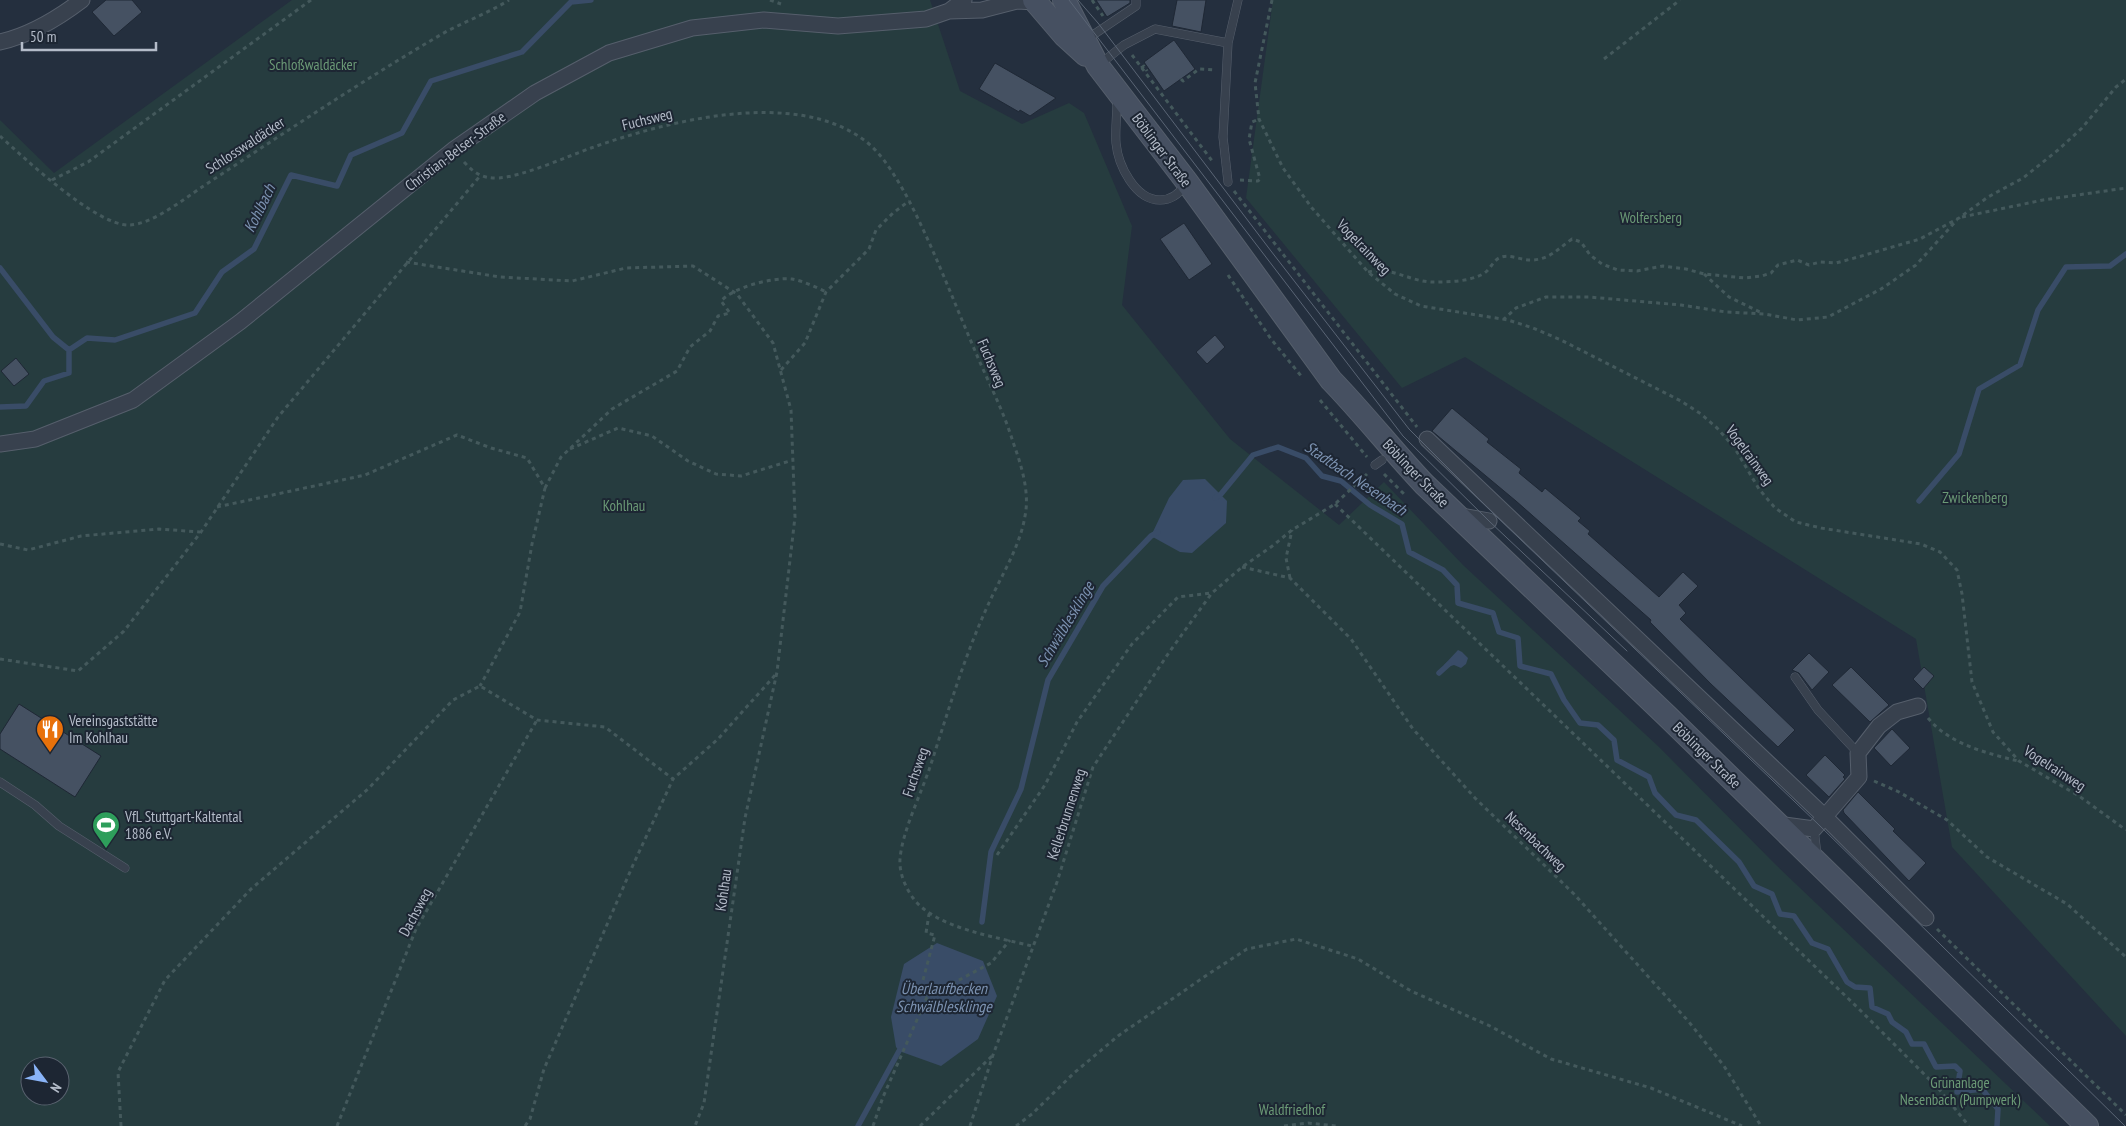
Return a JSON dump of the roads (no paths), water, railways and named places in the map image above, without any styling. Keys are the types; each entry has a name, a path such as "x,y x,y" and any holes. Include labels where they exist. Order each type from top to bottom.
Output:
{"main road":[{"name":"Böblinger Straße","path":"1041,1 1064,35 1098,66 1187,182 1331,380 1393,452 2087,1126"},
{"name":"Böblinger Straße","path":"1069,9 1098,66"},
{"name":"Böblinger Straße","path":"1331,380 1340,406 1379,463 1415,494 1752,814 2072,1126"}],"street":[{"path":"0,42 30,32 54,21 82,0"},
{"name":"Christian-Belser-Straße","path":"0,444 35,439 133,400 240,322 453,150 535,93 609,52 692,28 764,20 838,26 926,19 947,5 964,0"},
{"path":"947,5 982,10 1024,0 1041,1"},
{"name":"Böblinger Straße","path":"1041,1 1069,9"},
{"path":"1428,439 1825,817 1926,918"},
{"path":"1489,521 1502,508"},
{"path":"1456,515 1489,521"},
{"path":"1489,521 1496,552"},
{"path":"1777,824 1814,829 1859,777 1858,753 1879,726 1897,712 1918,706"}],"lane":[{"path":"1085,40 1136,6 1136,0"},
{"path":"1228,182 1224,137 1228,43 1238,0"},
{"path":"1098,66 1124,45 1155,29 1228,43"},
{"path":"1117,91 1116,144 1124,167 1138,191 1149,199 1162,200 1174,197 1187,182"},
{"path":"1795,677 1818,710 1858,753"},
{"path":"0,782 35,805 59,826 125,868"},
{"path":"1814,829 1817,862"}],"water":[{"path":"1205,479 1227,501 1226,523 1192,553 1180,552 1151,536 1169,498 1183,480"},
{"path":"1458,650 1468,658 1466,664 1461,668 1454,665 1444,668 1444,665"},
{"name":"Überlaufbecken Schwälblesklinge","path":"937,943 983,961 997,996 978,1039 941,1066 899,1051 896,1047 891,1017 904,964"}],"waterway":[{"name":"Kohlbach","path":"0,407 26,406 44,381 69,373 69,350 87,338 115,340 195,313 222,272 254,249 291,175 337,186 351,155 402,133 431,81 522,52 571,2 591,0"},
{"path":"1919,501 1959,454 1979,389 2020,365 2038,310 2066,267 2110,266 2126,254"},
{"path":"0,268 53,337 69,350"},
{"name":"Stadtbach Nesenbach","path":"1215,498 1221,494 1253,455 1278,447 1306,458 1322,476 1341,481 1370,505 1402,524 1409,552 1443,570 1457,585 1458,603 1493,613 1499,632 1518,638 1520,666 1551,674 1564,700 1580,723 1598,725 1614,740 1617,760 1649,777 1655,793 1676,815 1696,820 1739,862 1754,886 1772,894 1780,914 1794,916 1812,943 1828,949 1847,982 1855,987 1870,988 1872,1007 1888,1014 1892,1022 1906,1032 1912,1044 1924,1044 1936,1067 1955,1066 1960,1071 1957,1092 1982,1089 1998,1109 1997,1126"},
{"name":"Schwälblesklinge","path":"982,922 991,852 1021,789 1048,680 1103,586 1151,536 1158,532"},
{"path":"1439,673 1449,664"},
{"name":"Schwälblesklinge","path":"858,1126 899,1051"}],"tram line":[{"path":"1069,0 1403,436 1489,521 1627,651"},
{"path":"1078,0 1098,23 1409,429 1495,515 1818,824 2125,1126"}],"place":[{"name":"Vereinsgaststätte Im Kohlhau","path":"50,753"},
{"name":"VfL Stuttgart-Kaltental 1886 e.V.","path":"106,849"}],"park label":[{"name":"Schloßwaldäcker","path":"313,64"},
{"name":"Wolfersberg","path":"1651,217"},
{"name":"Zwickenberg","path":"1975,497"},
{"name":"Kohlhau","path":"624,505"},
{"name":"Grünanlage Nesenbach (Pumpwerk)","path":"1960,1090"},
{"name":"Waldfriedhof","path":"1292,1109"}]}
